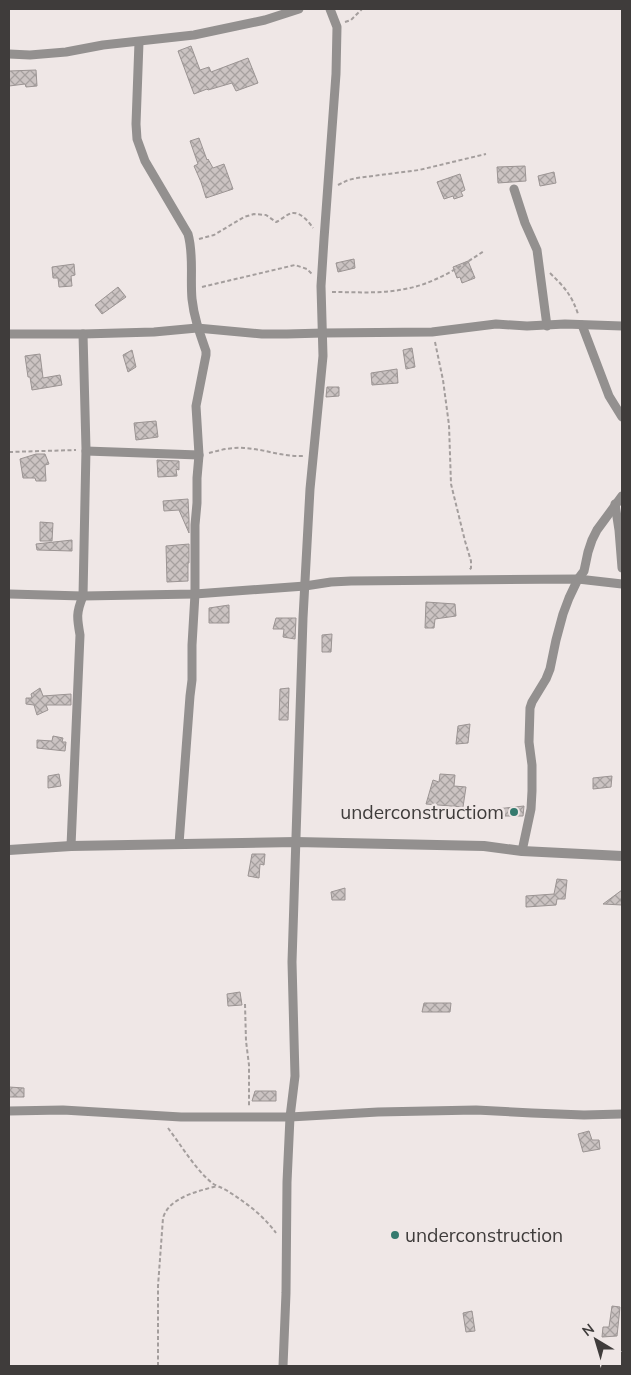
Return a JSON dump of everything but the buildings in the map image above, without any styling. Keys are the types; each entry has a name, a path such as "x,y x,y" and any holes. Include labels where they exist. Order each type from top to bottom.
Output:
{"street":[{"path":"9,54 57,53 194,34 265,20 299,9"},
{"path":"283,1366 286,1293 286,1182 290,1117 295,1076 292,962 302,618 313,455 323,356 322,289 324,239 336,74 336,26 330,9"},
{"path":"139,42 137,139 145,161 186,228 192,259 192,298 197,328 206,351 196,406 199,455 195,525 192,680 179,844"},
{"path":"514,189 525,223 536,245 547,326"},
{"path":"9,334 154,332 197,328 262,334 432,332 496,324 622,326"},
{"path":"582,324 609,396 622,418"},
{"path":"71,846 80,635 78,609 83,596 86,450 83,334"},
{"path":"86,450 199,455"},
{"path":"522,851 531,810 532,765 528,742 530,708 550,669 563,614 584,571 592,540 597,530 622,496"},
{"path":"616,504 622,568"},
{"path":"9,594 83,596 194,594 305,586 331,582 461,579 578,580 622,584"},
{"path":"9,850 71,846 296,842 484,846 522,851 622,856"},
{"path":"9,1111 62,1110 159,1116 250,1117 476,1110 584,1115 622,1114"}],"path":[{"path":"336,26 351,20 362,9"},
{"path":"327,195 333,188 348,180 419,170 486,154"},
{"path":"190,241 214,235 244,217 260,214 266,215 276,222 292,213 305,218 324,239"},
{"path":"192,289 295,265 307,269 322,289 370,292 404,290 438,278 484,251"},
{"path":"539,263 568,290 582,324"},
{"path":"432,332 443,380 449,425 451,484 471,561 471,568 461,579"},
{"path":"199,455 228,448 243,447 287,456 313,455"},
{"path":"9,452 86,450"},
{"path":"245,1004 250,1117"},
{"path":"159,1116 192,1160 209,1179 258,1213 286,1246"},
{"path":"158,1366 158,1286 164,1212 172,1204 189,1194 218,1186"}],"place":[{"name":"underconstructiom","path":"514,812"},
{"name":"underconstruction","path":"395,1235"}]}
